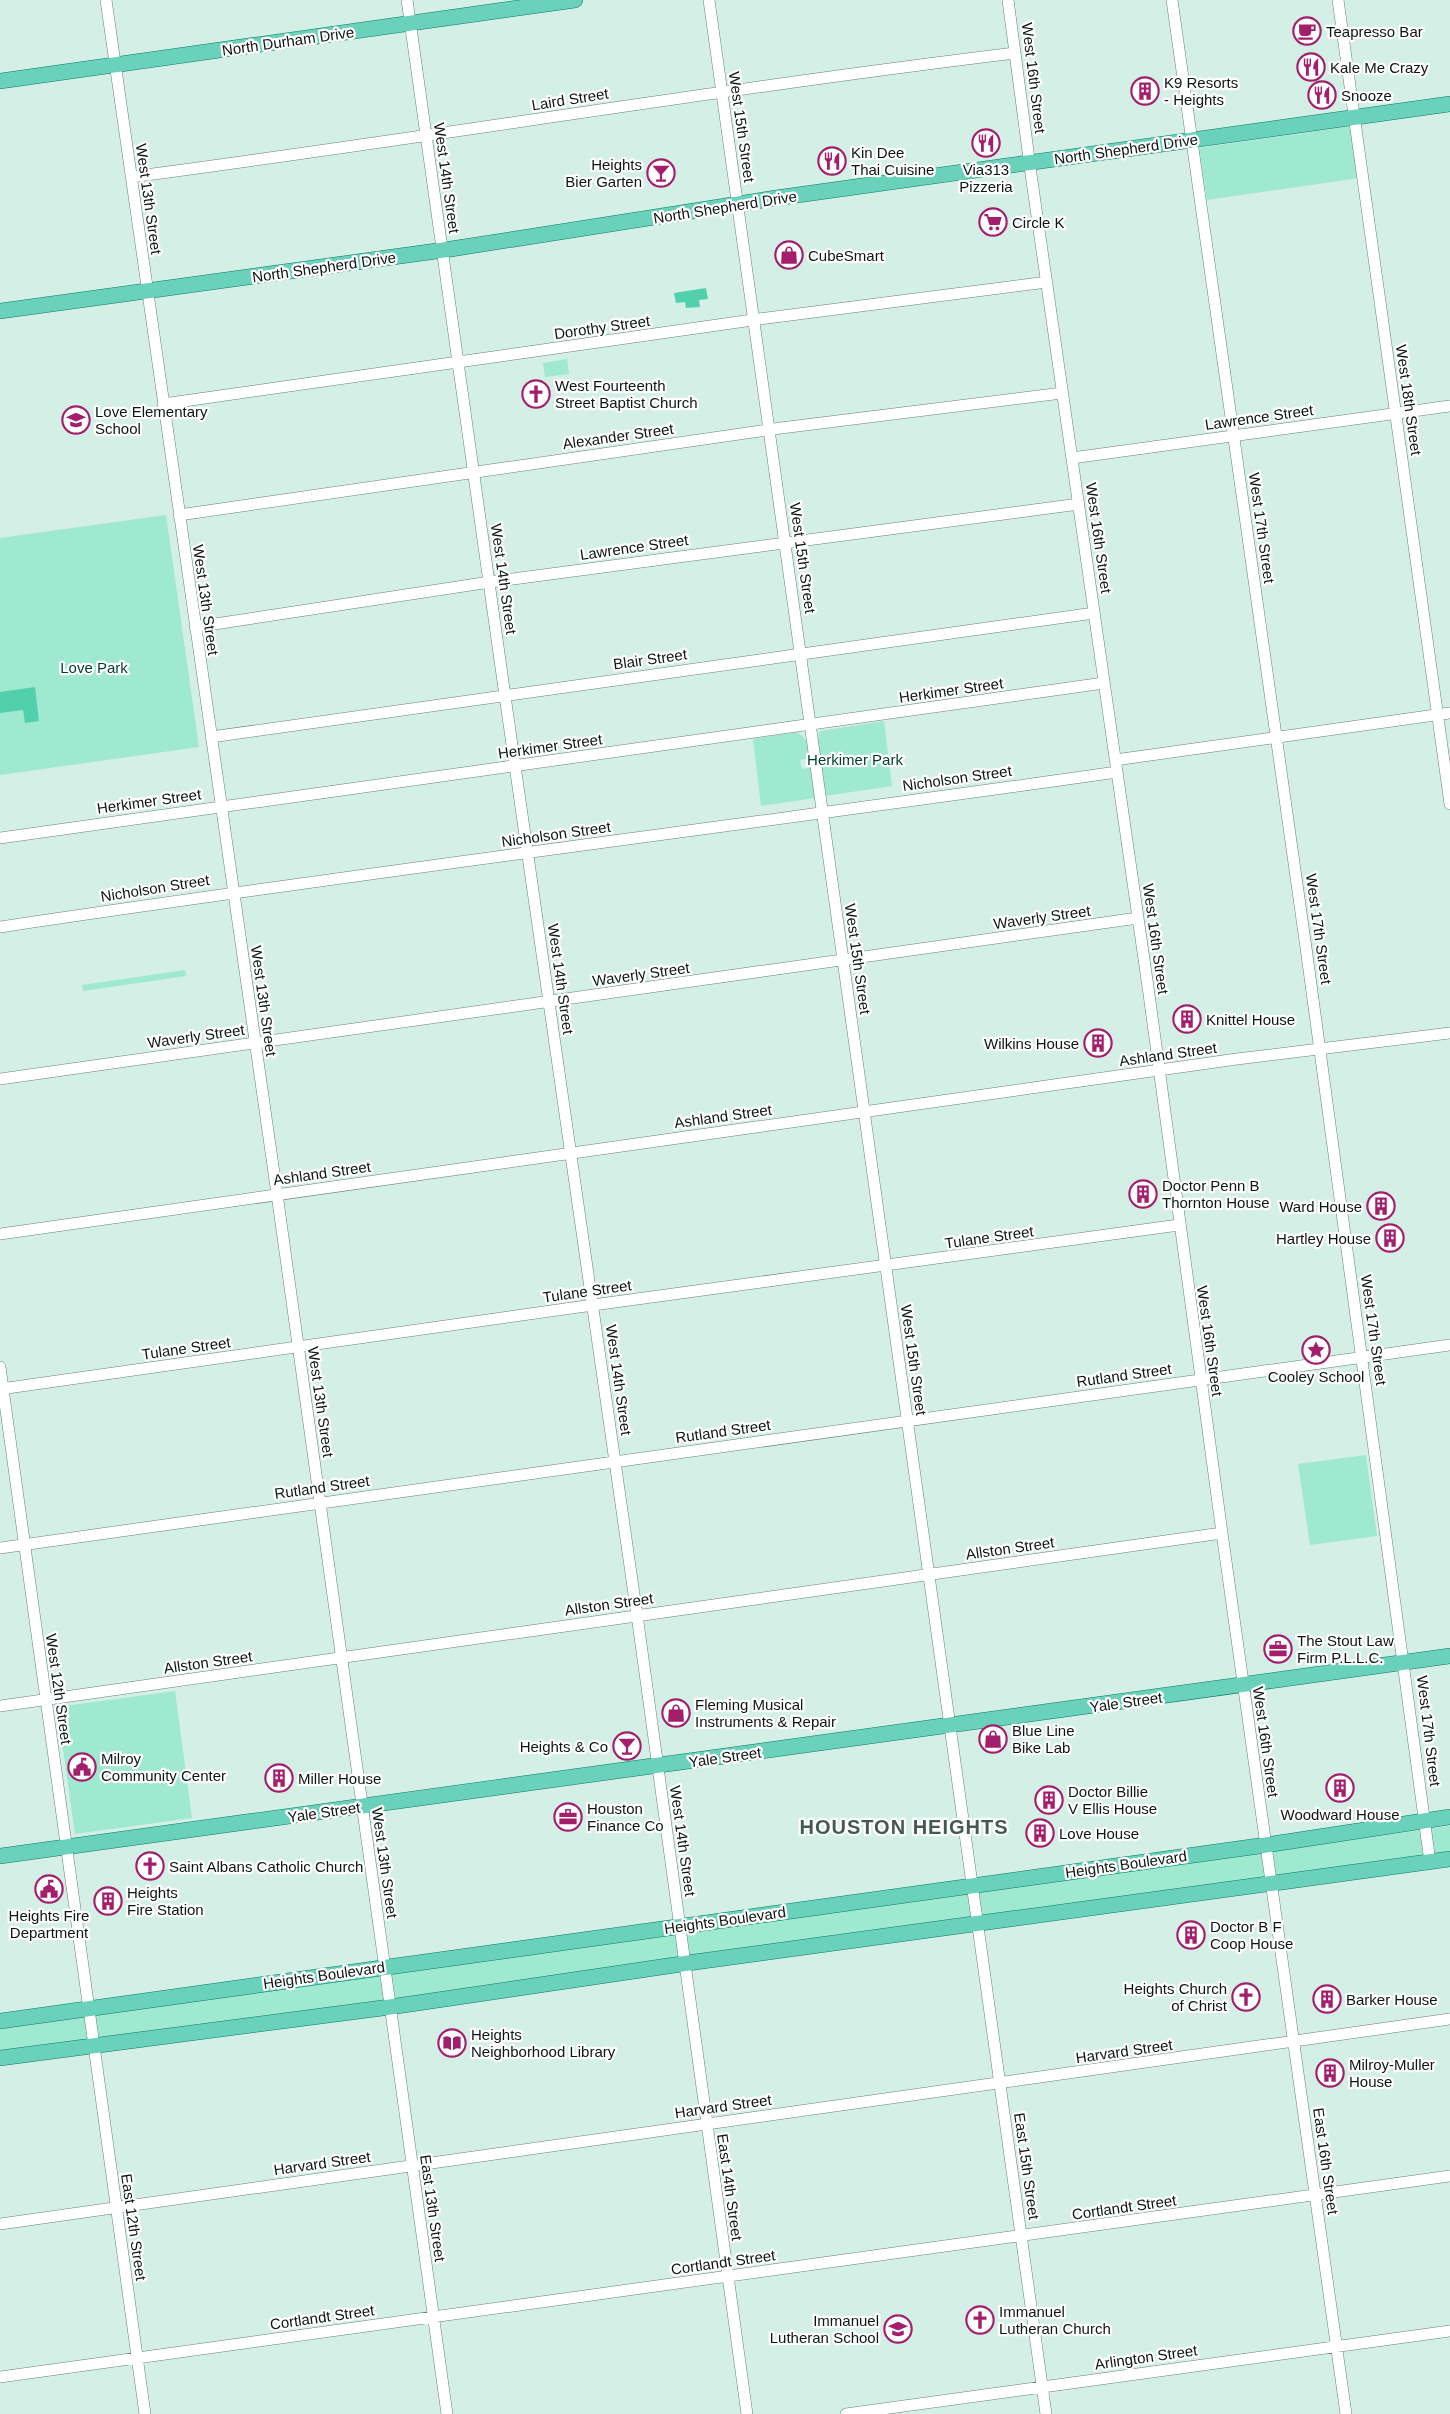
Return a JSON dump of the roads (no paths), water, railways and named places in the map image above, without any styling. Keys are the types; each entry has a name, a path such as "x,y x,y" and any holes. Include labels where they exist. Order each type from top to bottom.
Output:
{"main road":[{"name":"North Durham Drive","path":"0,81 575,0"},
{"name":"North Shepherd Drive","path":"0,311 442,250 642,220 737,203 1450,104"},
{"name":"Yale Street","path":"0,1856 948,1727 1450,1656"},
{"name":"Heights Boulevard","path":"0,2021 384,1966 1266,1845 1450,1817"},
{"path":"0,2058 390,2007 684,1963 1450,1859"}],"street":[{"name":"West 13th Street","path":"106,0 146,291 277,1194 390,2007"},
{"name":"West 14th Street","path":"407,0 637,1615 684,1963"},
{"name":"West 15th Street","path":"709,0 930,1574 948,1727 978,1923"},
{"name":"West 16th Street","path":"1008,0 1029,162 1160,1071 1179,1225 1271,1883"},
{"name":"West 17th Street","path":"1172,0 1277,736 1405,1662 1430,1862"},
{"name":"West 18th Street","path":"1338,0 1450,804"},
{"name":"Laird Street","path":"131,177 427,136 723,91 1015,53"},
{"name":"Dorothy Street","path":"163,404 754,320 1047,282"},
{"name":"Alexander Street","path":"179,515 474,471 770,430 1062,393"},
{"name":"Lawrence Street","path":"1072,458 1450,406"},
{"name":"Lawrence Street","path":"195,627 490,582 785,541 1078,504"},
{"name":"Blair Street","path":"211,737 1094,613"},
{"name":"Herkimer Street","path":"0,838 1104,683"},
{"name":"Nicholson Street","path":"0,927 234,892 822,813 1116,766 1277,736 1450,713"},
{"name":"Waverly Street","path":"0,1079 1138,918"},
{"name":"Ashland Street","path":"0,1234 864,1111 1450,1033"},
{"name":"Tulane Street","path":"2,1389 592,1305 1179,1225"},
{"name":"Rutland Street","path":"0,1548 1450,1344"},
{"name":"West 12th Street","path":"0,1367 93,2045"},
{"name":"Allston Street","path":"0,1706 1222,1533"},
{"name":"East 16th Street","path":"1271,1883 1346,2414"},
{"name":"East 15th Street","path":"978,1923 1046,2414"},
{"name":"East 14th Street","path":"684,1963 747,2414"},
{"name":"East 13th Street","path":"390,2007 447,2414"},
{"name":"Harvard Street","path":"0,2224 1450,2019"},
{"name":"East 12th Street","path":"93,2045 145,2414"},
{"name":"Cortlandt Street","path":"0,2377 1450,2176"},
{"name":"Arlington Street","path":"846,2414 1450,2331"}],"place":[{"name":"Teapresso Bar","path":"1307,31"},
{"name":"Kale Me Crazy","path":"1311,67"},
{"name":"K9 Resorts - Heights","path":"1145,91"},
{"name":"Snooze","path":"1322,95"},
{"name":"Via313 Pizzeria","path":"986,143"},
{"name":"Kin Dee Thai Cuisine","path":"832,161"},
{"name":"Heights Bier Garten","path":"661,173"},
{"name":"Circle K","path":"993,222"},
{"name":"CubeSmart","path":"789,255"},
{"name":"West Fourteenth Street Baptist Church","path":"536,394"},
{"name":"Love Elementary School","path":"76,420"},
{"name":"Knittel House","path":"1187,1019"},
{"name":"Wilkins House","path":"1098,1043"},
{"name":"Doctor Penn B Thornton House","path":"1143,1194"},
{"name":"Ward House","path":"1381,1206"},
{"name":"Hartley House","path":"1390,1238"},
{"name":"Cooley School","path":"1316,1350"},
{"name":"The Stout Law Firm P.L.L.C.","path":"1278,1649"},
{"name":"Fleming Musical Instruments & Repair","path":"676,1713"},
{"name":"Blue Line Bike Lab","path":"993,1739"},
{"name":"Heights & Co","path":"627,1746"},
{"name":"Milroy Community Center","path":"82,1767"},
{"name":"Miller House","path":"279,1778"},
{"name":"Woodward House","path":"1340,1788"},
{"name":"Doctor Billie V Ellis House","path":"1049,1800"},
{"name":"Houston Finance Co","path":"568,1817"},
{"name":"Love House","path":"1040,1833"},
{"name":"Saint Albans Catholic Church","path":"150,1866"},
{"name":"Heights Fire Department","path":"49,1889"},
{"name":"Heights Fire Station","path":"108,1901"},
{"name":"Doctor B F Coop House","path":"1191,1935"},
{"name":"Heights Church of Christ","path":"1246,1997"},
{"name":"Barker House","path":"1327,1999"},
{"name":"Heights Neighborhood Library","path":"452,2043"},
{"name":"Milroy-Muller House","path":"1330,2073"},
{"name":"Immanuel Lutheran Church","path":"980,2320"},
{"name":"Immanuel Lutheran School","path":"898,2329"}],"district":[{"name":"HOUSTON HEIGHTS","path":"904,1827"}],"park label":[{"name":"Love Park","path":"94,667"},
{"name":"Herkimer Park","path":"855,759"}]}
